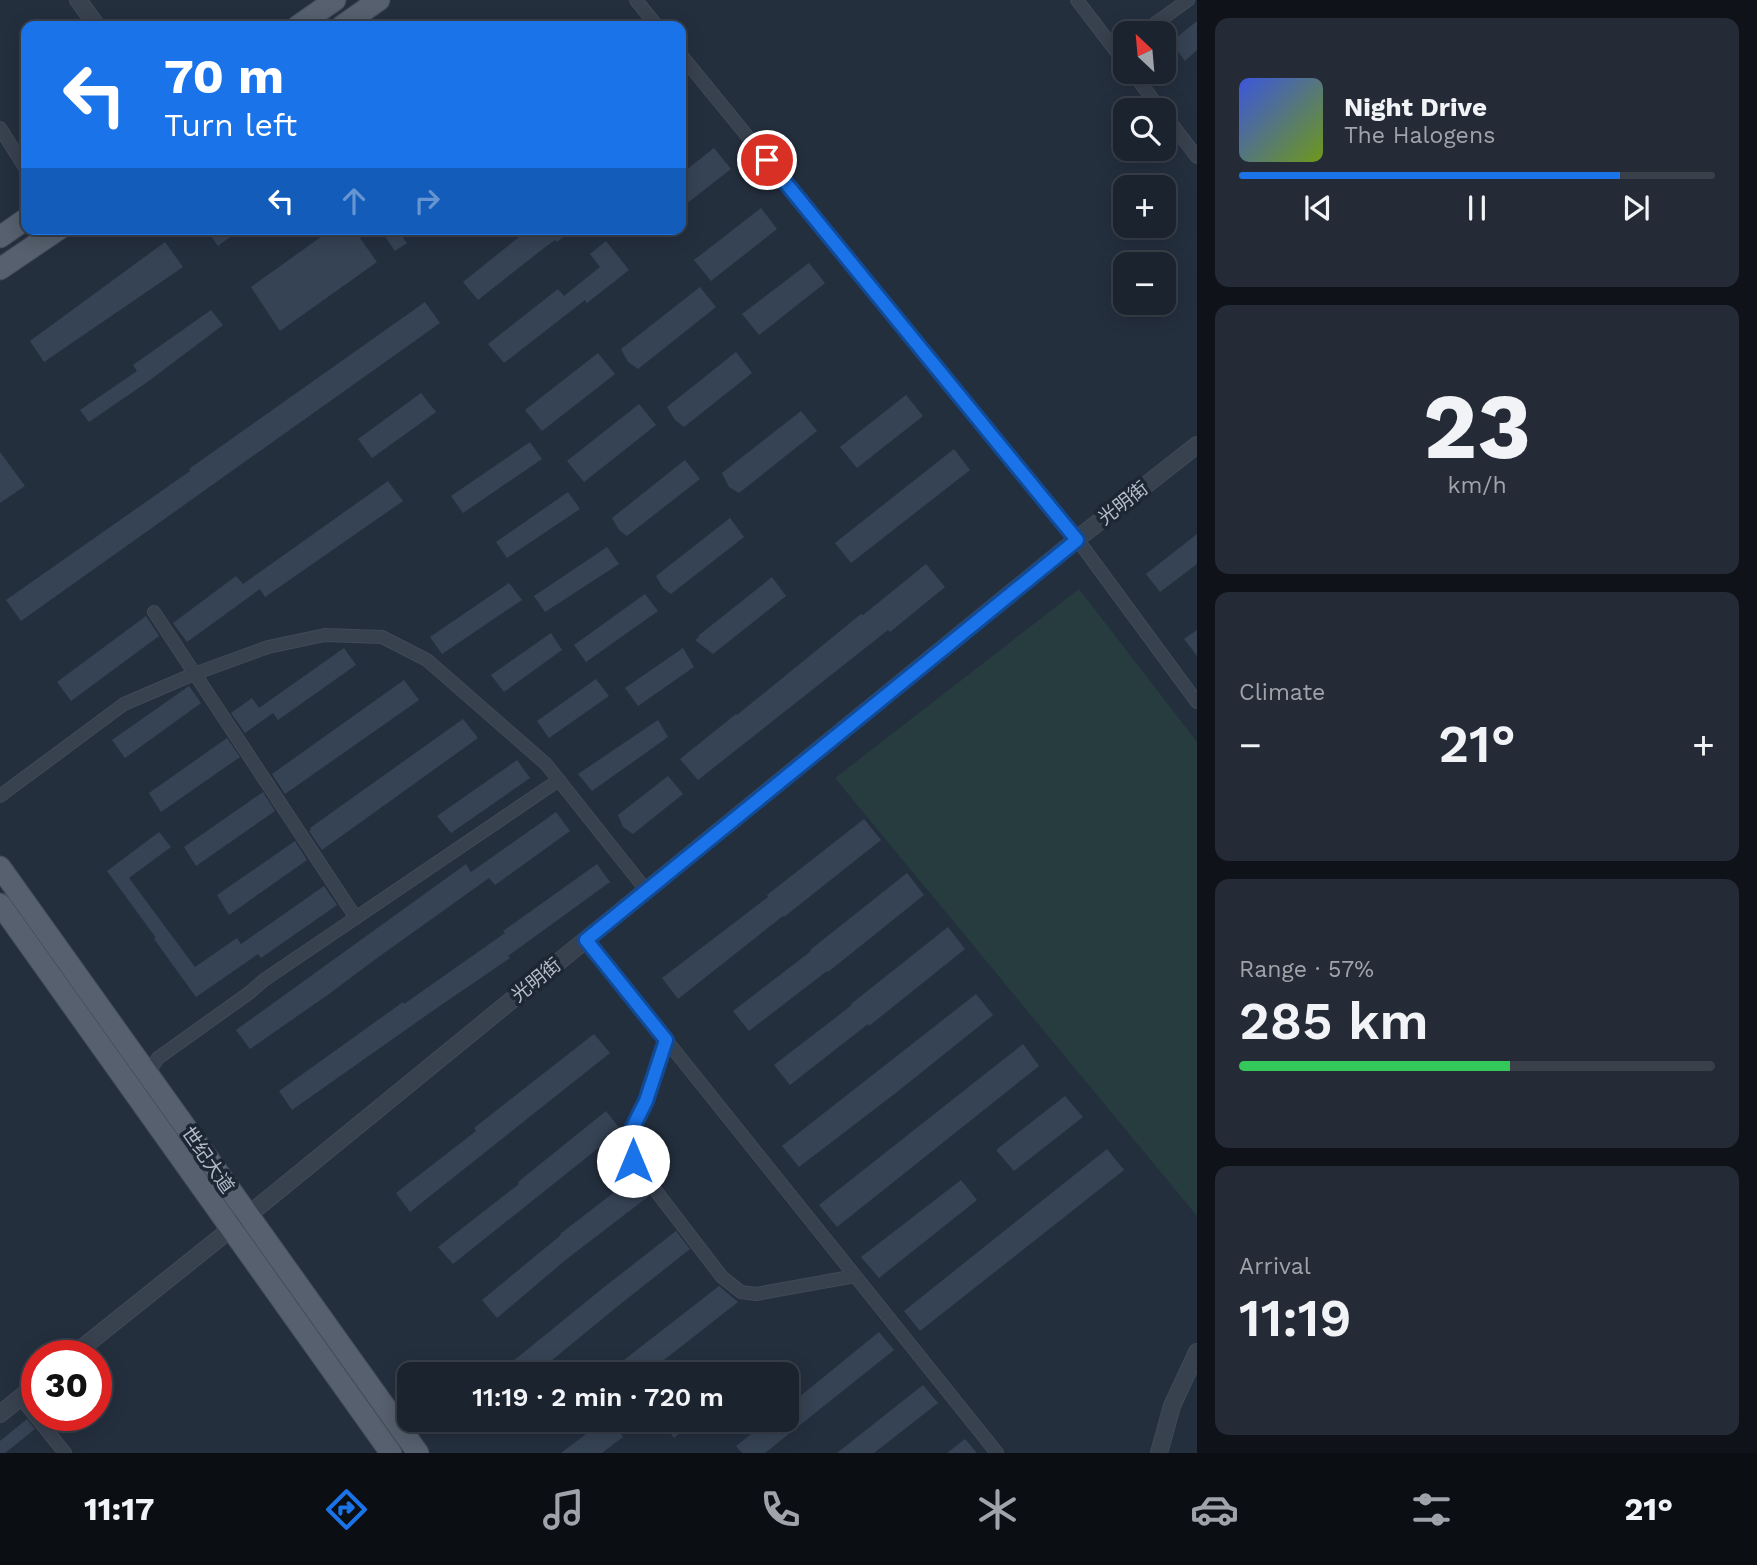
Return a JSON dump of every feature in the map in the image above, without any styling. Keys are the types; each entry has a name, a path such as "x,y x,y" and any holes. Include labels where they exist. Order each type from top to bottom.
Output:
{"main road":[{"path":"305,21 335,0"},
{"path":"349,21 379,0"},
{"path":"0,237 21,222"},
{"path":"0,269 50,235"},
{"name":"世纪大道","path":"0,867 148,1076 239,1222 391,1453"},
{"name":"世纪大道","path":"0,904 133,1091 239,1222 418,1453"}],"street":[{"path":"78,0 93,21"},
{"path":"636,0 653,21"},
{"path":"1077,0 1113,39"},
{"path":"1159,21 1188,0"},
{"path":"686,61 1077,540 1197,702"},
{"path":"0,128 21,161"},
{"path":"1176,130 1197,157"},
{"name":"光明街","path":"92,1340 1197,445"},
{"path":"154,612 356,919"},
{"path":"0,796 124,704 194,674 268,647 325,635 382,637 428,660 546,764 646,890"},
{"path":"133,1091 148,1076 158,1058 264,980 559,780"},
{"path":"586,940 997,1453"},
{"path":"666,1040 646,1101 633,1127 630,1143 633,1161 722,1277 741,1292 756,1294 855,1276"},
{"path":"1159,1453 1172,1406 1197,1352"},
{"path":"0,1414 20,1398 65,1453"}],"green space":[{"path":"1079,589 1197,742 1197,1216 835,778"}],"building":[{"path":"1197,21 1197,50 1185,61 1176,49 1176,38"},
{"path":"714,148 731,169 686,204 686,170"},
{"path":"761,208 777,229 711,281 694,260"},
{"path":"210,235 233,235 218,246"},
{"path":"324,235 360,235 377,262 280,331 251,287"},
{"path":"384,235 401,235 407,243 395,251"},
{"path":"522,235 566,235 544,248 478,300 463,282"},
{"path":"606,241 629,270 587,303 585,300 504,363 488,344 558,289 564,296 600,267 590,254"},
{"path":"165,242 183,267 44,362 30,341"},
{"path":"809,263 825,283 759,335 742,314"},
{"path":"700,287 716,307 638,369 628,362 621,349"},
{"path":"425,302 440,323 21,621 6,600"},
{"path":"211,310 223,325 89,422 80,410 137,371 133,365"},
{"path":"736,352 752,373 684,427 675,420 667,407"},
{"path":"598,353 615,374 542,431 525,410"},
{"path":"421,393 436,412 372,458 358,439"},
{"path":"906,395 923,416 857,468 840,447"},
{"path":"639,404 656,425 584,482 567,461"},
{"path":"801,411 817,431 739,493 729,487 722,473"},
{"path":"530,442 542,459 463,513 451,496"},
{"path":"954,449 970,470 851,563 835,543"},
{"path":"0,452 25,486 0,503"},
{"path":"685,460 700,479 627,536 619,530 612,518"},
{"path":"388,481 403,501 265,597 260,589 187,642 173,623 236,576 243,584"},
{"path":"568,492 580,509 507,558 496,542"},
{"path":"730,518 744,537 671,594 663,588 656,576"},
{"path":"1197,534 1197,564 1160,592 1146,574"},
{"path":"607,547 619,564 545,612 534,596"},
{"path":"926,564 945,587 698,780 680,759"},
{"path":"772,577 786,596 713,654 695,640 698,636"},
{"path":"509,583 522,600 442,654 430,637"},
{"path":"645,594 658,611 586,662 574,645"},
{"path":"146,616 159,636 71,701 57,682"},
{"path":"1197,630 1197,656 1184,639"},
{"path":"551,633 562,650 504,692 491,675"},
{"path":"344,648 356,665 278,720 273,713 245,733 231,713 252,698 259,708"},
{"path":"683,648 694,667 638,706 625,688"},
{"path":"596,679 609,696 549,738 537,721"},
{"path":"404,680 419,700 285,794 272,774"},
{"path":"189,686 201,703 125,758 112,740"},
{"path":"463,719 478,738 322,850 309,831 310,828"},
{"path":"658,720 668,737 592,791 578,774"},
{"path":"227,738 240,757 161,812 149,793"},
{"path":"517,760 530,778 451,833 437,816"},
{"path":"668,776 683,794 633,834 623,827 618,815"},
{"path":"263,792 275,811 196,866 184,847"},
{"path":"556,812 570,831 495,885 489,878 250,1049 236,1030 466,864 471,872"},
{"path":"864,819 881,840 678,999 662,978"},
{"path":"159,832 171,847 129,878 195,967 237,938 241,944 324,886 337,905 261,958 258,954 196,997 107,871"},
{"path":"295,841 307,860 229,915 217,895"},
{"path":"597,864 610,882 508,956 510,958 292,1110 279,1091 505,933 503,931"},
{"path":"907,873 924,895 749,1031 733,1011"},
{"path":"948,927 965,949 790,1085 774,1065"},
{"path":"976,994 993,1015 799,1167 782,1146"},
{"path":"594,1034 610,1053 410,1212 396,1193"},
{"path":"1023,1044 1039,1066 837,1227 819,1205"},
{"path":"1065,1096 1083,1117 1014,1171 996,1150"},
{"path":"606,1111 621,1130 453,1264 438,1247"},
{"path":"1107,1149 1124,1170 920,1331 904,1311"},
{"path":"634,1177 649,1196 568,1258 497,1318 482,1300 560,1234"},
{"path":"961,1180 977,1200 879,1278 861,1257"},
{"path":"676,1231 690,1249 550,1362 512,1362"},
{"path":"719,1286 738,1302 661,1362 621,1362"},
{"path":"879,1332 894,1350 799,1426 799,1397"},
{"path":"923,1385 938,1403 874,1453 837,1453"},
{"path":"21,1424 21,1431 32,1431 5,1453 0,1453 0,1441"},
{"path":"589,1432 619,1432 623,1437 602,1453 561,1453"},
{"path":"670,1432 682,1432 674,1438"},
{"path":"754,1432 791,1432 765,1453 742,1453 736,1446"},
{"path":"965,1439 977,1453 947,1453"}],"route":[{"path":"633,1161 630,1143 633,1127 646,1101 666,1040 586,940 1077,540 767,160"}]}
